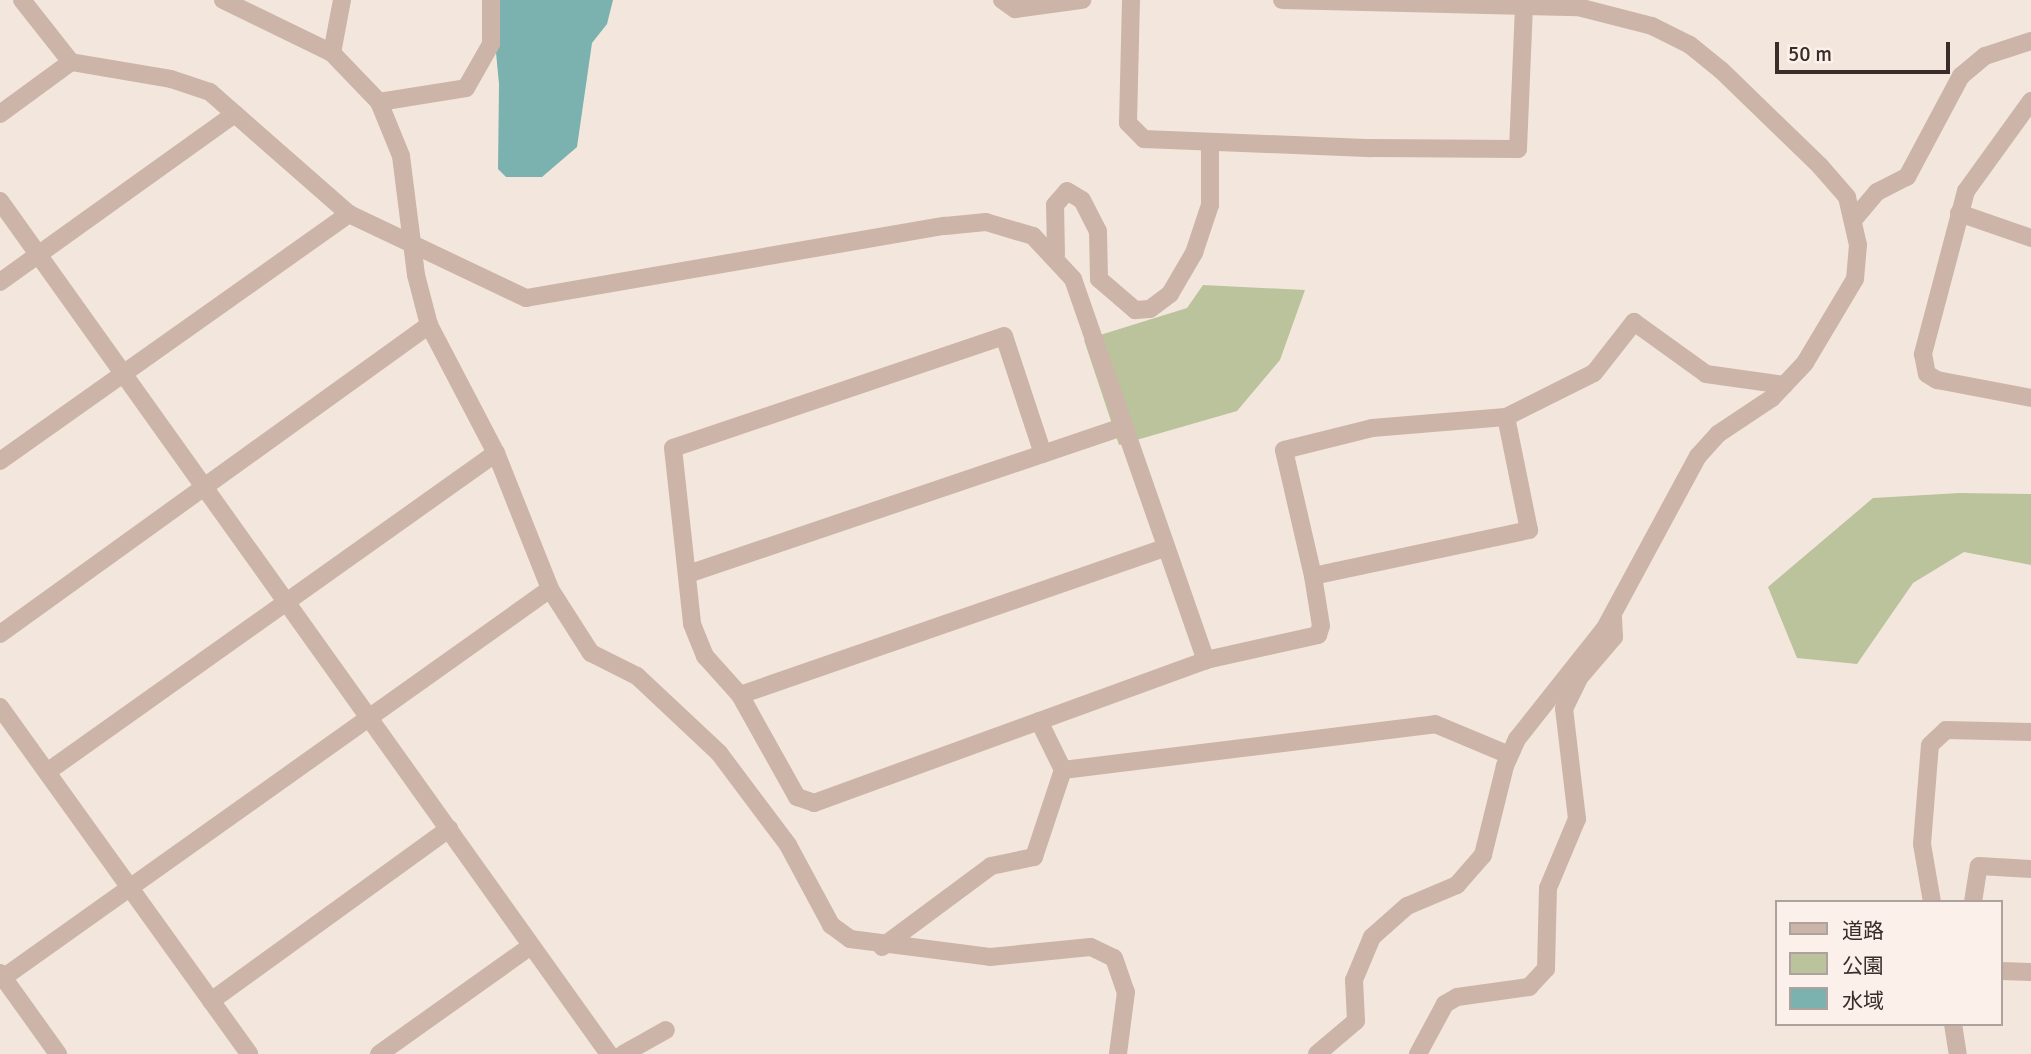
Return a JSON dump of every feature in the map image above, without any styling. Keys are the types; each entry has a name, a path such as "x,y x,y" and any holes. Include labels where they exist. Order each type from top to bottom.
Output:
{"street":[{"path":"22,0 71,62 171,79 210,92 349,214 526,298 986,222 1013,226 1056,255 1084,305 1164,548 1206,660"},
{"path":"223,0 332,53 379,102 401,156 413,246 429,325 496,453 550,589 591,653 637,676 719,753 788,845 831,925 850,939 882,947 990,957 1085,947 1104,951 1124,975 1126,1006 1118,1054"},
{"path":"332,53 342,0"},
{"path":"379,102 466,88 491,44 491,0"},
{"path":"1002,0 1015,9 1082,0"},
{"path":"1131,0 1128,123 1144,139 1210,144 1518,149 1524,6"},
{"path":"1282,0 1524,6 1617,15 1690,45 1820,166 1847,197 1854,218 1855,279 1804,363 1784,385 1718,434 1698,456 1613,616 1528,722 1509,755 1483,855 1457,885 1407,906 1372,937 1354,980 1356,1021 1317,1054"},
{"path":"1854,218 1877,192 1907,177 1961,76 1985,56 2031,41"},
{"path":"0,114 71,62"},
{"path":"2030,396 1950,385 1927,374 1923,344 1944,284 1966,191 2031,101"},
{"path":"0,282 235,114"},
{"path":"1056,255 1055,205 1067,191 1082,200 1098,231 1099,279 1135,310 1150,309 1170,294 1194,253 1210,205 1210,144"},
{"path":"0,201 610,1054"},
{"path":"1959,213 2031,238"},
{"path":"0,461 349,214"},
{"path":"1043,454 1004,336 673,448 692,624 705,656 740,695 797,797 814,803 1206,660 1318,635 1314,576 1284,450 1372,428 1506,417 1594,373 1634,322 1706,374 1784,385"},
{"path":"0,634 429,325"},
{"path":"1314,576 1529,530 1506,417"},
{"path":"688,574 1124,426"},
{"path":"47,772 285,600 496,453"},
{"path":"740,695 1164,548"},
{"path":"58,1054 1,977 550,589"},
{"path":"1418,1054 1432,1020 1450,1000 1529,986 1546,969 1548,888 1577,818 1564,709 1579,678 1610,644 1613,616"},
{"path":"0,707 249,1054"},
{"path":"882,947 991,866 1034,857 1063,770 1038,721"},
{"path":"1063,770 1435,724 1509,755"},
{"path":"1932,900 1922,844 1930,746 1946,730 2031,732"},
{"path":"211,1001 449,829"},
{"path":"1973,900 1979,866 2031,869"},
{"path":"379,1054 531,946"},
{"path":"2003,971 2031,972"},
{"path":"1953,1026 1960,1054"},
{"path":"1960,1054 1964,1026"},
{"path":"623,1054 666,1030"}],"green space":[{"path":"1203,285 1305,290 1280,360 1237,411 1119,445 1084,340 1187,308"},
{"path":"1960,493 2031,494 2031,565 1964,552 1913,583 1857,664 1797,658 1768,587 1873,498"}],"water":[{"path":"491,0 613,0 607,24 592,43 577,147 542,177 506,177 498,169 499,84"}]}
